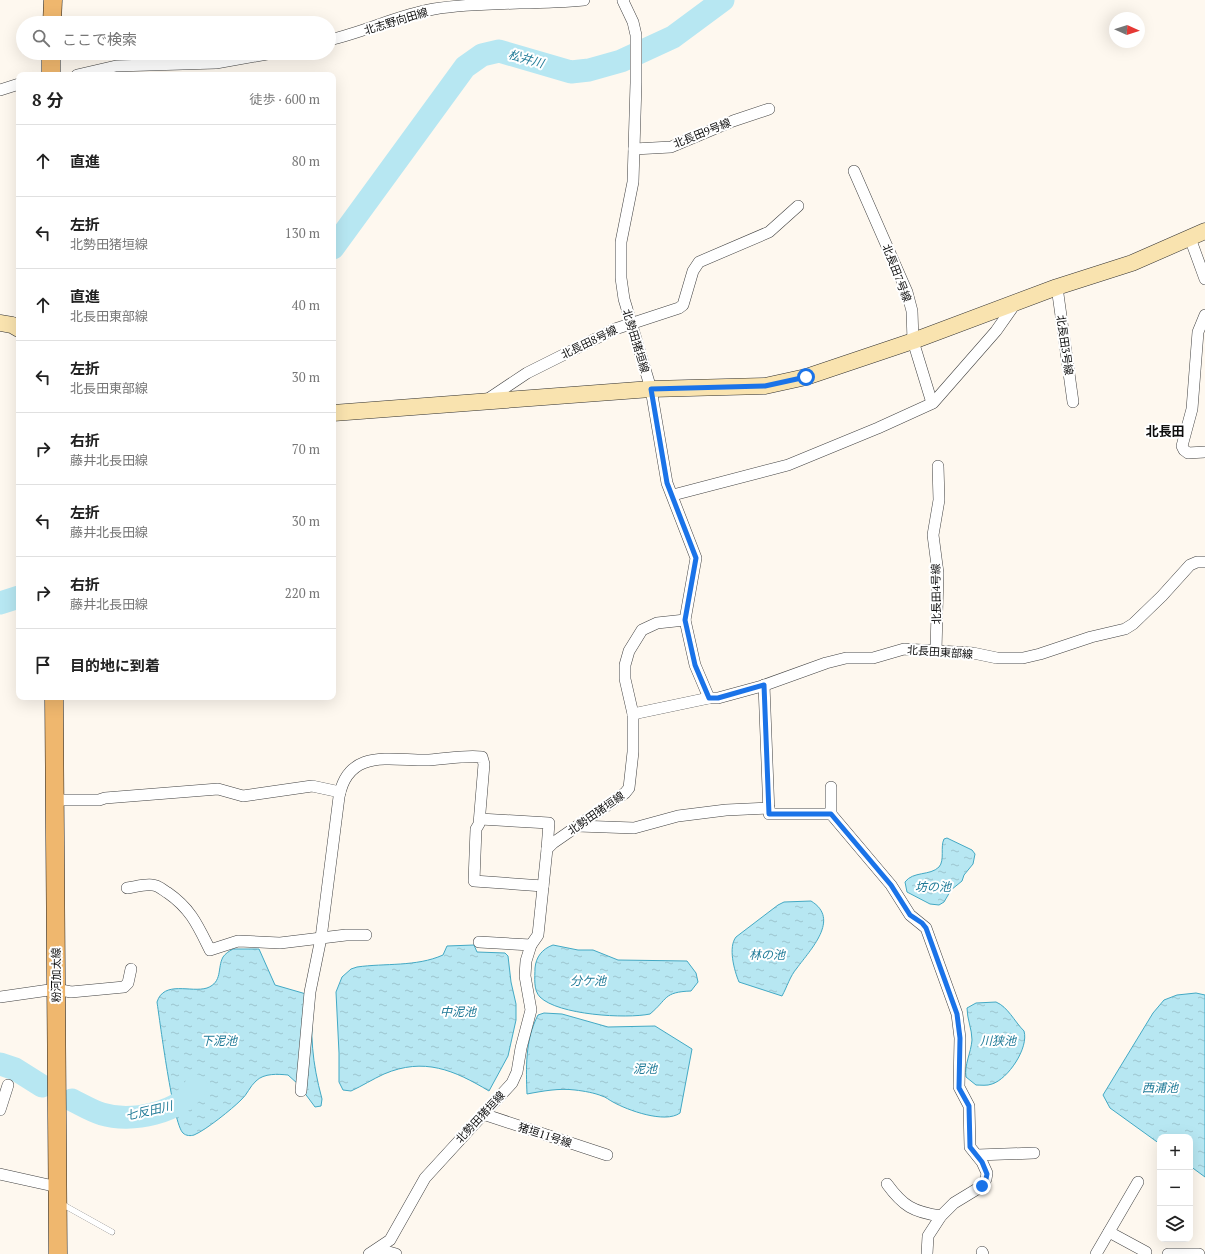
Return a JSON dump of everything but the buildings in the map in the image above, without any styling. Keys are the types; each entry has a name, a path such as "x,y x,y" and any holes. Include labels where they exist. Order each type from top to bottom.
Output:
{"main road":[{"path":"52,16 53,0"},
{"path":"51,72 52,60"},
{"name":"粉河加太線","path":"54,700 58,1254"}],"street":[{"name":"北志野向田線","path":"336,39 348,36 410,15 459,6 550,3 584,0"},
{"name":"北勢田猪垣線","path":"373,1252 390,1240 425,1178 512,1083 517,1072 520,1048 531,1010 531,1002 525,976 526,961 531,945 538,935 547,849 553,843 626,793 629,788 633,752 632,714 625,678 625,665 635,640 642,630 656,623 685,620 696,558 673,495 667,483 651,389 624,299 620,257 633,182 636,35 622,0"},
{"path":"90,72 116,66 216,64 237,60"},
{"path":"0,90 16,85"},
{"name":"北長田9号線","path":"634,149 672,147 733,120 769,110"},
{"name":"北長田7号線","path":"854,171 907,292 912,311 913,341 932,403"},
{"name":"北長田8号線","path":"484,401 527,373 615,329 679,308 683,305 693,271 699,262 769,232 798,206"},
{"path":"336,413 651,389 765,386 806,377 913,341 1057,287 1132,263 1205,231"},
{"path":"1190,238 1205,279"},
{"name":"北長田3号線","path":"1057,287 1073,402"},
{"path":"673,495 788,465 878,428 932,403 996,331 1015,304"},
{"path":"1205,315 1198,332 1192,409 1182,446 1188,453 1205,452"},
{"path":"0,324 12,325 16,327"},
{"name":"北長田4号線","path":"936,651 938,574 933,535 939,500 938,466"},
{"name":"北長田東部線","path":"632,714 709,698 718,698 764,685 826,663 846,658 873,658 904,649 973,653 997,658 1023,658 1092,637 1126,629 1162,596 1190,565 1197,562 1205,562"},
{"path":"685,620 695,665 709,698"},
{"path":"764,685 769,814 831,814"},
{"path":"301,1091 310,992 321,938 341,784 356,766 378,759 429,760 482,757 484,764 480,819 476,829 474,881 543,886"},
{"path":"55,800 99,800 105,798 218,789 243,796 312,786 340,792"},
{"path":"831,787 831,814 891,885 910,915 922,923 926,928 957,1014 960,1038 959,1088 969,1106 970,1147 985,1168 986,1179 982,1186 954,1203 941,1216 928,1236 927,1254"},
{"path":"578,826 634,828 678,816 726,810 769,808"},
{"path":"480,819 549,823 547,849"},
{"path":"127,888 152,885 157,886 178,900 188,910 196,922 210,950 238,940 280,943 346,935 366,935"},
{"path":"479,942 531,945"},
{"path":"0,997 56,989 71,992 124,987 128,983 131,969"},
{"path":"0,1110 8,1085"},
{"name":"猪垣11号線","path":"483,1114 607,1155"},
{"path":"977,1155 1034,1153"},
{"path":"0,1174 58,1194"},
{"path":"1096,1254 1138,1182"},
{"path":"887,1184 898,1199 909,1208 923,1214 941,1216"},
{"path":"1109,1232 1146,1252"},
{"path":"373,1252 396,1254"},
{"path":"1168,1254 1199,1254"}],"lane":[{"path":"58,1194 112,1232"}],"water":[{"name":"坊の池","path":"947,838 972,850 975,854 973,864 964,875 962,881 951,890 944,902 939,905 930,904 907,892 905,882 912,876 931,872 939,867 942,861 943,842 944,839"},
{"name":"林の池","path":"811,901 820,908 823,917 823,925 815,944 792,974 782,996 739,982 735,971 732,952 732,947 736,937 784,902"},
{"name":"中泥池","path":"474,945 477,952 505,953 508,956 511,982 516,1004 516,1020 508,1056 489,1091 451,1072 426,1066 399,1069 384,1074 351,1091 343,1090 339,1082 336,992 342,977 351,969 357,967 411,963 433,959 443,955 447,946"},
{"name":"分ケ池","path":"553,945 578,950 593,950 618,960 687,961 696,973 698,982 691,991 675,993 667,997 650,1014 609,1016 576,1012 549,1003 540,997 536,991 535,968 537,960 543,951"},
{"name":"下泥池","path":"233,949 259,949 275,985 313,996 313,1048 316,1073 322,1099 321,1106 315,1107 298,1084 288,1075 267,1075 259,1078 232,1109 205,1129 190,1136 183,1133 179,1126 175,1112 167,1072 157,1002 161,995 172,989 201,989 212,985 218,978 223,957"},
{"name":"西浦池","path":"1196,993 1205,995 1205,1177 1193,1168 1193,1134 1157,1134 1157,1142 1110,1108 1103,1095 1153,1013 1164,1000 1177,995"},
{"name":"川狭池","path":"996,1002 1004,1007 1024,1031 1025,1038 1016,1062 1004,1076 990,1085 976,1085 966,1077 966,1068 972,1040 967,1008 976,1003"},
{"name":"泥池","path":"544,1013 562,1014 608,1027 655,1026 692,1049 680,1113 665,1117 646,1115 627,1109 605,1097 578,1090 569,1089 527,1094 527,1054 531,1034 538,1015"}],"waterway":[{"name":"松井川","path":"336,244 465,67 482,55 499,51 571,72 589,70 621,61 673,37 723,0"},
{"name":"松井川","path":"0,603 16,598"},
{"name":"七反田川","path":"0,1064 15,1069 42,1086"},
{"name":"七反田川","path":"72,1100 102,1114 127,1117 141,1116 154,1114 179,1103 189,1095 196,1086"}],"district":[{"name":"北長田","path":"1165,431"}],"route":[{"path":"806,377 765,386 651,389 667,483 695,551 696,558 685,620 695,665 709,698 718,698 764,685 769,814 831,814 891,885 910,915 922,923 926,928 957,1014 960,1038 958,1074 959,1088 966,1098 969,1106 970,1147 982,1162 987,1174 982,1186"}]}
